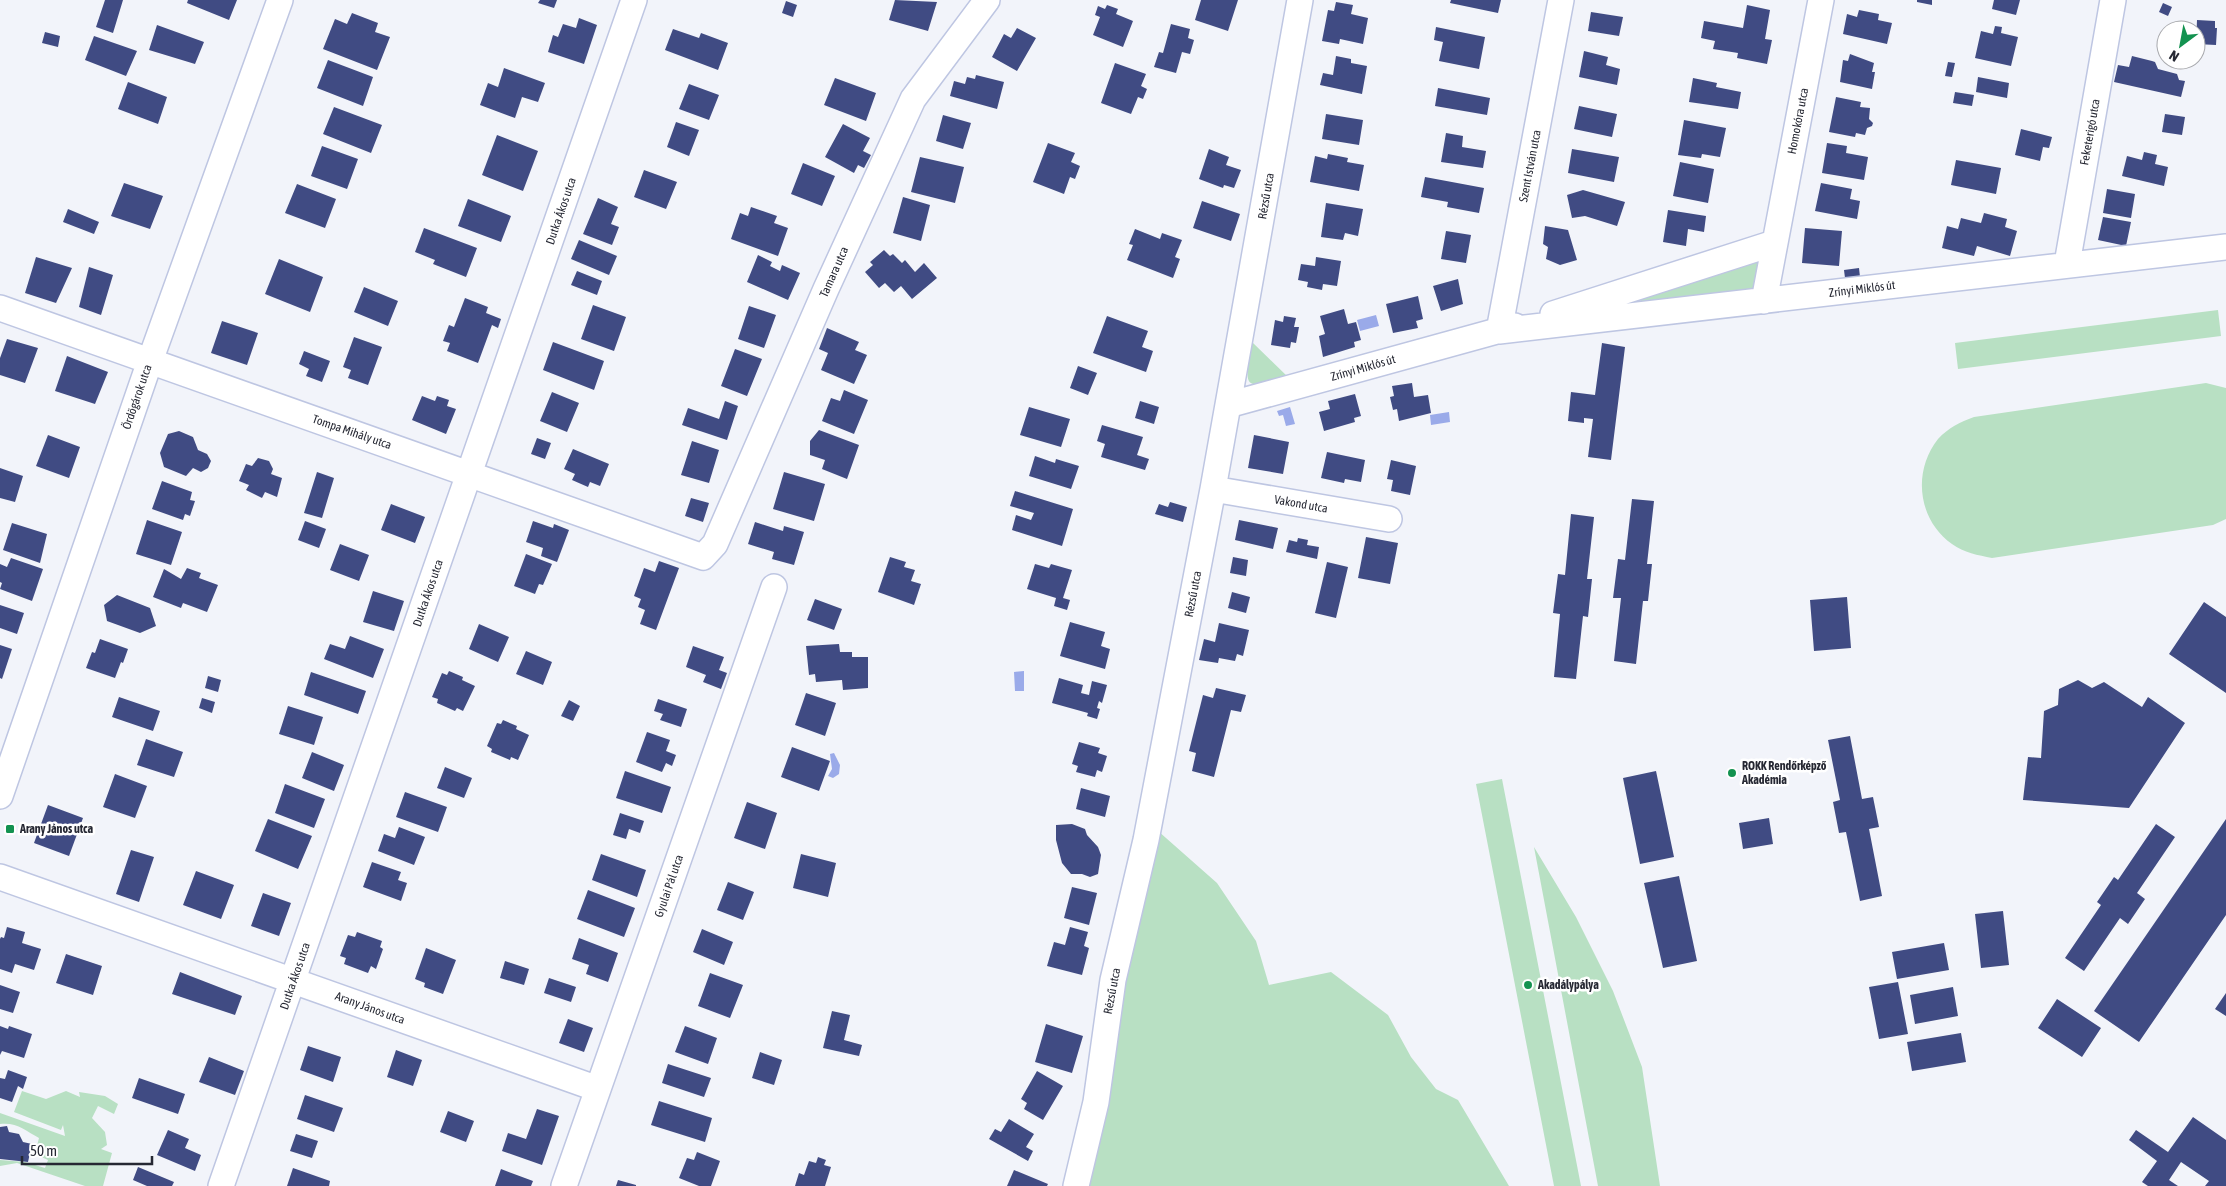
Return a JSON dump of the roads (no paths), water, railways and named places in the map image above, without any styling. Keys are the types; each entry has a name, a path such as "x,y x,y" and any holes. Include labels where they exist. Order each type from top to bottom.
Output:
{"street":[{"name":"Ördögárok utca","path":"0,796 150,361 280,0"},
{"name":"Dutka Ákos utca","path":"221,1186 634,0"},
{"name":"Tamara utca","path":"703,557 715,544 826,289 913,99 987,0"},
{"name":"Rézsű utca","path":"1076,1186 1096,1102 1113,980 1146,840 1213,489 1300,0"},
{"name":"Szent István utca","path":"1499,331 1561,0"},
{"name":"Homokóra utca","path":"1764,301 1821,0"},
{"name":"Feketerigó utca","path":"2067,264 2114,6"},
{"name":"Zrínyi Miklós út","path":"1228,405 1499,331 1774,243"},
{"name":"Zrínyi Miklós út","path":"1499,331 2226,247"},
{"name":"Tompa Mihály utca","path":"0,308 703,557"},
{"name":"Vakond utca","path":"1213,489 1389,519"},
{"name":"Gyulai Pál utca","path":"564,1186 774,587"},
{"name":"Arany János utca","path":"0,877 598,1089"}],"water":[{"path":"1376,315 1379,326 1360,331 1357,320"},
{"path":"1290,407 1295,424 1286,426 1283,415 1279,416 1277,411"},
{"path":"1449,412 1450,422 1431,425 1430,415"},
{"path":"1024,671 1024,691 1015,691 1014,672"},
{"path":"834,753 840,765 839,774 833,778 828,776 832,769 830,754"}],"place":[{"name":"ROKK Rendőrképző Akadémia","path":"1732,773"},
{"name":"Arany János utca","path":"10,829"},
{"name":"Akadálypálya","path":"1528,985"}]}
